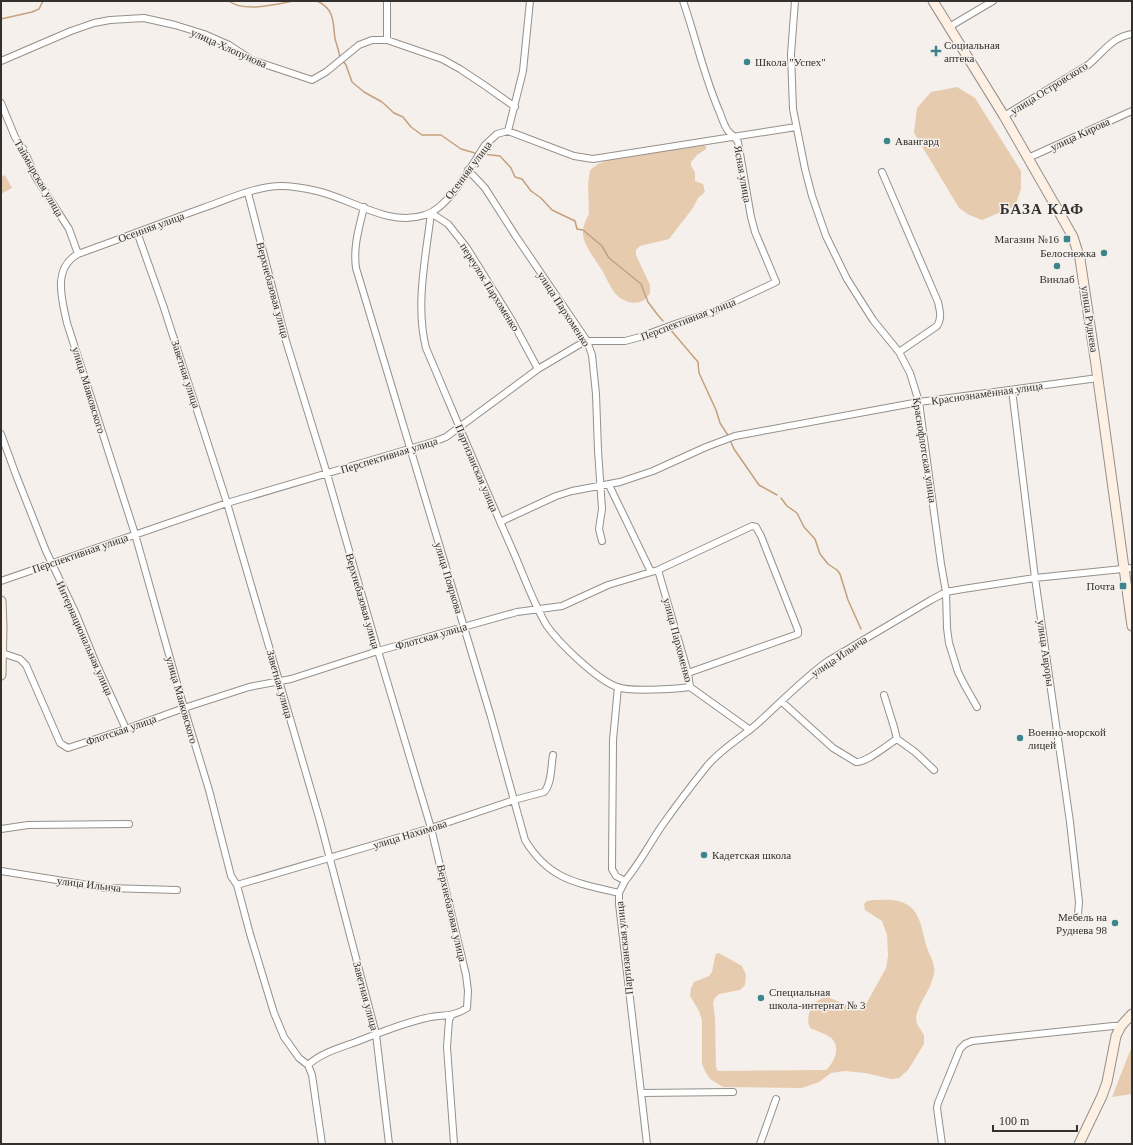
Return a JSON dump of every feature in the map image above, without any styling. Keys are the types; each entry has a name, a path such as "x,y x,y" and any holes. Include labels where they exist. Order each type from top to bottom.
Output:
{"main road":[{"name":"улица Руднева","path":"933,1 1004,116 1073,237 1083,272 1128,568 1132,626"},
{"path":"1,601 1,675"},
{"path":"1079,1144 1102,1096 1107,1082 1116,1036 1121,1026 1132,1014"}],"street":[{"path":"388,1 387,40 442,59 487,87 514,108"},
{"path":"530,1 523,71 508,131 574,156 592,159 796,127"},
{"name":"Ясная улица","path":"683,1 696,45 719,112 729,132 735,137 739,147 751,217 776,282"},
{"name":"Краснофлотская улица","path":"795,1 791,54 793,109 812,196 826,236 847,279 864,308 899,352 910,373 919,402 946,592 949,643 961,678 977,707"},
{"path":"949,27 993,1"},
{"name":"улица Хлопунова","path":"1,61 71,30 94,23 110,20 144,18 168,23 204,34 233,48 252,60 307,80 312,80 338,62 353,49 369,41 377,39 387,40"},
{"name":"улица Островского","path":"1004,116 1088,65 1118,37 1132,34"},
{"name":"Таймырская улица","path":"1,103 15,137 24,150 35,176 69,229 78,254"},
{"name":"улица Кирова","path":"1028,158 1132,111"},
{"name":"Осенняя улица","path":"78,254 248,193 282,186 318,191 390,216 417,217 432,213 456,190 485,145 497,134 508,131"},
{"name":"улица Пархоменко","path":"468,170 485,188 587,341 592,355 602,509 599,529 602,541"},
{"path":"882,172 936,297 940,312 940,321 936,326 899,352"},
{"name":"Верхнебазовая улица","path":"248,193 286,341 327,474 431,828 468,984 467,1008 452,1016"},
{"name":"улица Пояркова","path":"364,207 354,258 356,268 464,626 525,840 536,856 550,870 573,882 619,893"},
{"name":"переулок Пархоменко","path":"432,213 448,224 467,248 511,319 538,369"},
{"name":"Партизанская улица","path":"432,213 422,284 424,342 500,522 547,625 570,652 606,681 618,687 668,689 690,687"},
{"name":"Заветная улица","path":"137,232 163,305 227,503 312,790 376,1034 389,1144"},
{"name":"улица Маяковского","path":"78,254 71,258 61,274 60,288 63,306 135,534 184,708 209,790 229,868 237,885 274,1013 287,1042 299,1058 308,1065 312,1074 322,1144"},
{"name":"Перспективная улица","path":"1,581 227,503 410,450 446,437 538,369 576,346 587,341 625,341 640,338 675,324 712,312 776,282"},
{"name":"Краснознамённая улица","path":"609,485 653,471 722,440 735,436 919,402 1098,378"},
{"name":"улица Авроры","path":"1012,390 1036,578 1070,822 1079,902 1078,915"},
{"name":"Интернациональная улица","path":"1,434 26,502 126,729"},
{"path":"500,522 556,496 601,485 609,485 651,572"},
{"name":"Флотская улица","path":"2,653 20,659 26,665 60,743 68,748 249,687 291,679 378,651 464,626 526,610 562,606 608,585 658,570 752,526 756,527 761,536 798,630 798,634 688,673"},
{"name":"улица Ильича","path":"625,880 637,867 661,828 706,767 716,756 750,730 813,672 828,661 946,592 1036,578 1128,568"},
{"name":"улица Пархоменко","path":"658,570 688,673 690,687 750,730"},
{"path":"618,687 613,740 612,869 616,876 625,880"},
{"path":"884,695 897,739 924,759 934,770"},
{"path":"782,702 833,748 856,762 860,763 866,760 897,739"},
{"name":"улица Нахимова","path":"237,885 431,828 514,800 544,792 547,790 552,754"},
{"path":"1,828 28,825 129,824"},
{"name":"улица Ильича","path":"1,871 107,888 177,890"},
{"name":"Партизанская улица","path":"625,880 619,893 622,941 642,1093 647,1144"},
{"path":"308,1065 335,1049 399,1026 428,1017 440,1015 452,1016 449,1020 447,1047 450,1068 454,1144"},
{"path":"942,1144 938,1122 938,1103 960,1049 965,1044 980,1040 1121,1026"},
{"path":"642,1093 733,1092"},
{"path":"760,1144 776,1099"}],"shaded area":[{"path":"957,87 975,98 1021,171 1021,189 1015,206 982,220 969,215 959,208 914,133 917,108 931,92"},
{"path":"701,145 706,146 706,149 697,155 691,162 691,165 695,173 695,181 703,184 705,192 698,198 693,208 669,239 640,246 636,250 636,255 650,285 650,293 647,298 642,301 632,303 627,302 618,296 612,289 593,257 583,236 584,225 589,214 588,183 590,170 598,164 612,159"},
{"path":"5,175 12,188 1,194 1,177"},
{"path":"895,900 906,904 916,913 934,967 932,980 916,1017 917,1024 924,1035 924,1044 908,1070 899,1078 891,1079 865,1073 845,1071 831,1073 819,1082 802,1088 723,1087 710,1079 702,1064 702,1020 699,1011 690,996 691,988 694,982 709,976 712,972 716,954 719,953 742,966 746,975 745,985 740,990 719,994 713,1002 715,1018 716,1067 718,1071 826,1070 829,1067 836,1054 836,1045 830,1037 810,1028 808,1023 809,1012 818,1000 828,997 858,1010 861,1010 865,1006 886,968 888,956 887,935 882,921 865,910 864,904 867,901"},
{"path":"1132,1046 1132,1094 1112,1097"}],"waterway":[{"path":"1,19 32,12 39,9 43,1"},
{"path":"229,1 235,5 252,7 261,7 294,1"},
{"path":"317,1 323,4 330,12 340,58"},
{"path":"343,61 352,82 364,92 382,102 394,113 403,117 411,127 422,135 441,135 461,149 475,153"},
{"path":"483,154 500,156 511,168 515,177 522,179 531,191 541,198 552,210 575,221 577,229 583,230 602,246 609,258 641,284 648,302 663,321"},
{"path":"669,328 698,362 699,373 716,410 720,423 729,437"},
{"path":"730,440 734,449 759,485 777,495"},
{"path":"781,498 787,506 797,513 804,527 815,539 820,554 828,564 840,574 848,600 861,629"}],"place":[{"name":"Социальная аптека","path":"936,51"},
{"name":"Школа \"Успех\"","path":"747,62"},
{"name":"Авангард","path":"887,141"},
{"name":"Магазин №16","path":"1067,239"},
{"name":"Белоснежка","path":"1104,253"},
{"name":"Винлаб","path":"1057,266"},
{"name":"Почта","path":"1123,586"},
{"name":"Военно-морской лицей","path":"1020,738"},
{"name":"Кадетская школа","path":"704,855"},
{"name":"Мебель на Руднева 98","path":"1115,923"},
{"name":"Специальная школа-интернат № 3","path":"761,998"}],"district":[{"name":"БАЗА КАФ","path":"1042,209"}]}
